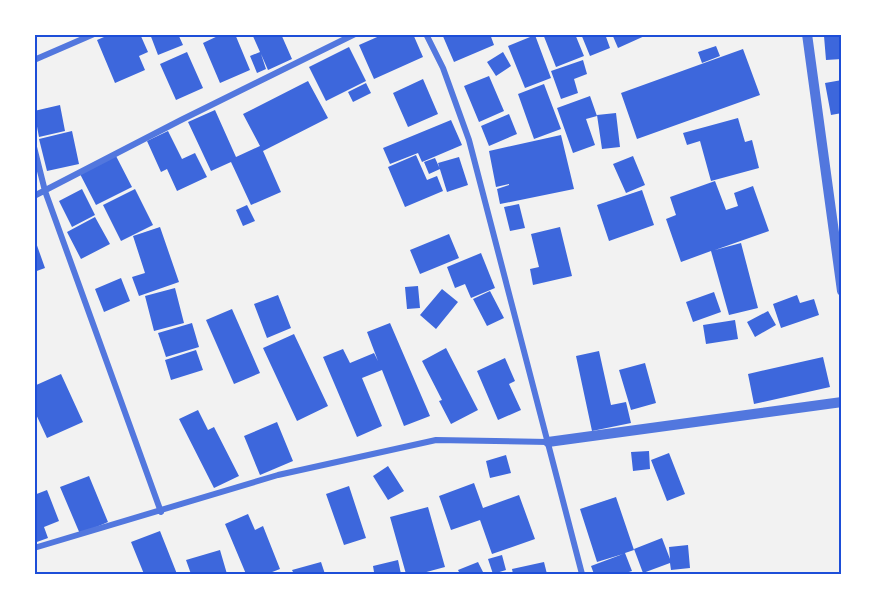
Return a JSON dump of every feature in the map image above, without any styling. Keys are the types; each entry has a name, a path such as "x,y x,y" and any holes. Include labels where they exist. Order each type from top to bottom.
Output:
{"street":[{"path":"34,60 94,34"},
{"path":"34,196 202,109 355,34"},
{"path":"426,34 443,68 469,140 582,574"},
{"path":"807,34 842,291"},
{"path":"34,147 45,191 161,512"},
{"path":"34,548 161,512 278,475 436,440 548,442 842,402"}],"building":[{"path":"111,34 140,34 148,52 139,56 145,70 115,83 97,40"},
{"path":"150,34 178,34 183,45 158,55"},
{"path":"222,34 235,34 250,70 220,83 203,43"},
{"path":"252,34 281,34 292,59 268,70 261,54 266,69 257,73 250,56 260,52"},
{"path":"384,34 413,34 423,57 374,79 359,45"},
{"path":"442,34 473,34 473,36 490,34 494,45 454,62"},
{"path":"543,34 575,34 584,56 556,67"},
{"path":"581,34 605,34 610,48 590,56"},
{"path":"612,34 649,34 618,48"},
{"path":"535,35 551,78 525,88 508,46"},
{"path":"842,35 842,59 826,60 824,36"},
{"path":"716,46 720,56 702,63 698,52"},
{"path":"349,47 366,81 326,101 309,67"},
{"path":"743,49 760,95 637,139 621,93"},
{"path":"187,52 203,88 176,100 160,64"},
{"path":"503,52 511,66 496,76 487,62"},
{"path":"583,60 587,74 574,79 578,93 561,99 551,71"},
{"path":"489,76 504,111 479,122 464,86"},
{"path":"423,79 438,114 408,127 393,93"},
{"path":"842,80 842,113 831,115 825,83"},
{"path":"308,81 328,118 263,151 281,192 251,205 231,162 211,171 188,122 215,110 236,157 260,146 243,114"},
{"path":"366,83 371,93 353,102 348,92"},
{"path":"544,84 561,129 534,139 518,94"},
{"path":"590,96 597,116 586,119 595,145 573,153 557,108"},
{"path":"60,105 65,131 39,137 34,111"},
{"path":"616,113 620,147 602,149 597,115"},
{"path":"509,114 517,134 489,146 481,126"},
{"path":"738,118 745,142 752,140 759,168 711,181 700,141 687,145 683,133"},
{"path":"451,120 462,145 422,162 418,153 390,164 383,148"},
{"path":"72,131 79,164 47,171 39,139"},
{"path":"168,131 182,159 195,153 207,177 177,191 167,169 161,172 147,141"},
{"path":"561,135 574,189 500,204 497,189 509,184 496,187 489,151"},
{"path":"416,155 427,180 437,176 443,191 405,207 388,167"},
{"path":"116,156 132,187 96,205 80,174"},
{"path":"633,156 645,185 626,193 613,164"},
{"path":"459,157 468,185 447,192 438,163"},
{"path":"435,158 440,169 429,174 424,162"},
{"path":"715,181 726,210 738,206 734,193 753,186 769,231 715,250 741,243 758,308 729,315 711,251 681,262 666,219 676,215 670,197"},
{"path":"82,189 95,215 72,227 59,201"},
{"path":"135,189 153,225 121,241 103,205"},
{"path":"642,190 654,225 609,241 597,205"},
{"path":"519,204 525,228 510,231 504,207"},
{"path":"247,205 255,221 243,226 236,210"},
{"path":"95,217 110,244 81,259 67,232"},
{"path":"160,227 179,282 139,296 132,277 145,273 133,236"},
{"path":"560,227 572,276 533,285 530,269 539,267 531,234"},
{"path":"449,234 459,258 420,274 410,250"},
{"path":"34,237 45,268 34,272"},
{"path":"481,253 495,288 471,298 465,284 455,288 447,267"},
{"path":"121,278 130,301 104,312 95,289"},
{"path":"418,286 420,308 407,309 405,287"},
{"path":"175,288 184,323 154,331 145,296"},
{"path":"442,289 458,302 436,329 420,315"},
{"path":"490,291 504,318 487,326 473,299"},
{"path":"714,292 721,312 693,322 686,302"},
{"path":"278,295 291,328 267,338 254,304"},
{"path":"797,295 800,303 814,299 819,315 781,328 773,304"},
{"path":"232,309 260,373 234,384 206,320"},
{"path":"768,311 776,325 755,337 747,322"},
{"path":"735,320 738,339 706,344 703,325"},
{"path":"192,323 199,347 166,357 158,333"},
{"path":"390,323 430,416 404,426 382,370 362,378 382,426 357,437 323,357 343,349 350,363 374,353 378,361 367,332"},
{"path":"294,334 328,406 297,421 263,348"},
{"path":"446,348 478,410 451,424 439,401 442,400 422,361"},
{"path":"196,350 203,370 171,380 165,360"},
{"path":"599,351 611,405 626,402 631,423 592,431 576,356"},
{"path":"823,357 830,387 754,404 748,374"},
{"path":"505,358 515,381 509,384 521,410 498,420 477,371"},
{"path":"645,363 656,403 631,410 619,370"},
{"path":"61,374 83,422 47,438 34,410 34,386"},
{"path":"198,410 208,430 214,427 239,476 214,488 179,419"},
{"path":"277,422 293,461 260,475 244,436"},
{"path":"649,451 650,469 633,471 631,452"},
{"path":"669,453 685,494 667,501 651,460"},
{"path":"506,455 511,473 490,478 486,461"},
{"path":"388,466 404,491 388,500 373,476"},
{"path":"89,476 108,522 80,534 60,487"},
{"path":"474,483 483,508 519,495 535,539 492,554 480,520 451,530 439,496"},
{"path":"349,486 366,538 344,545 326,494"},
{"path":"47,490 59,521 44,527 48,538 34,543 34,495"},
{"path":"616,497 634,550 625,553 632,571 622,574 594,574 591,566 623,554 597,562 580,509"},
{"path":"428,507 445,567 419,574 406,574 390,517"},
{"path":"248,514 255,530 263,526 280,569 267,574 246,574 225,524"},
{"path":"160,531 177,574 144,574 131,542"},
{"path":"662,538 670,559 669,547 688,545 690,568 671,570 670,563 643,573 634,549"},
{"path":"220,550 227,574 191,574 186,560"},
{"path":"502,555 506,570 493,574 488,559"},
{"path":"398,560 401,574 369,574 374,572 373,566"},
{"path":"321,562 325,574 294,574 292,570"},
{"path":"478,562 484,574 460,574 458,570"},
{"path":"544,562 547,574 513,574 512,569"}]}
